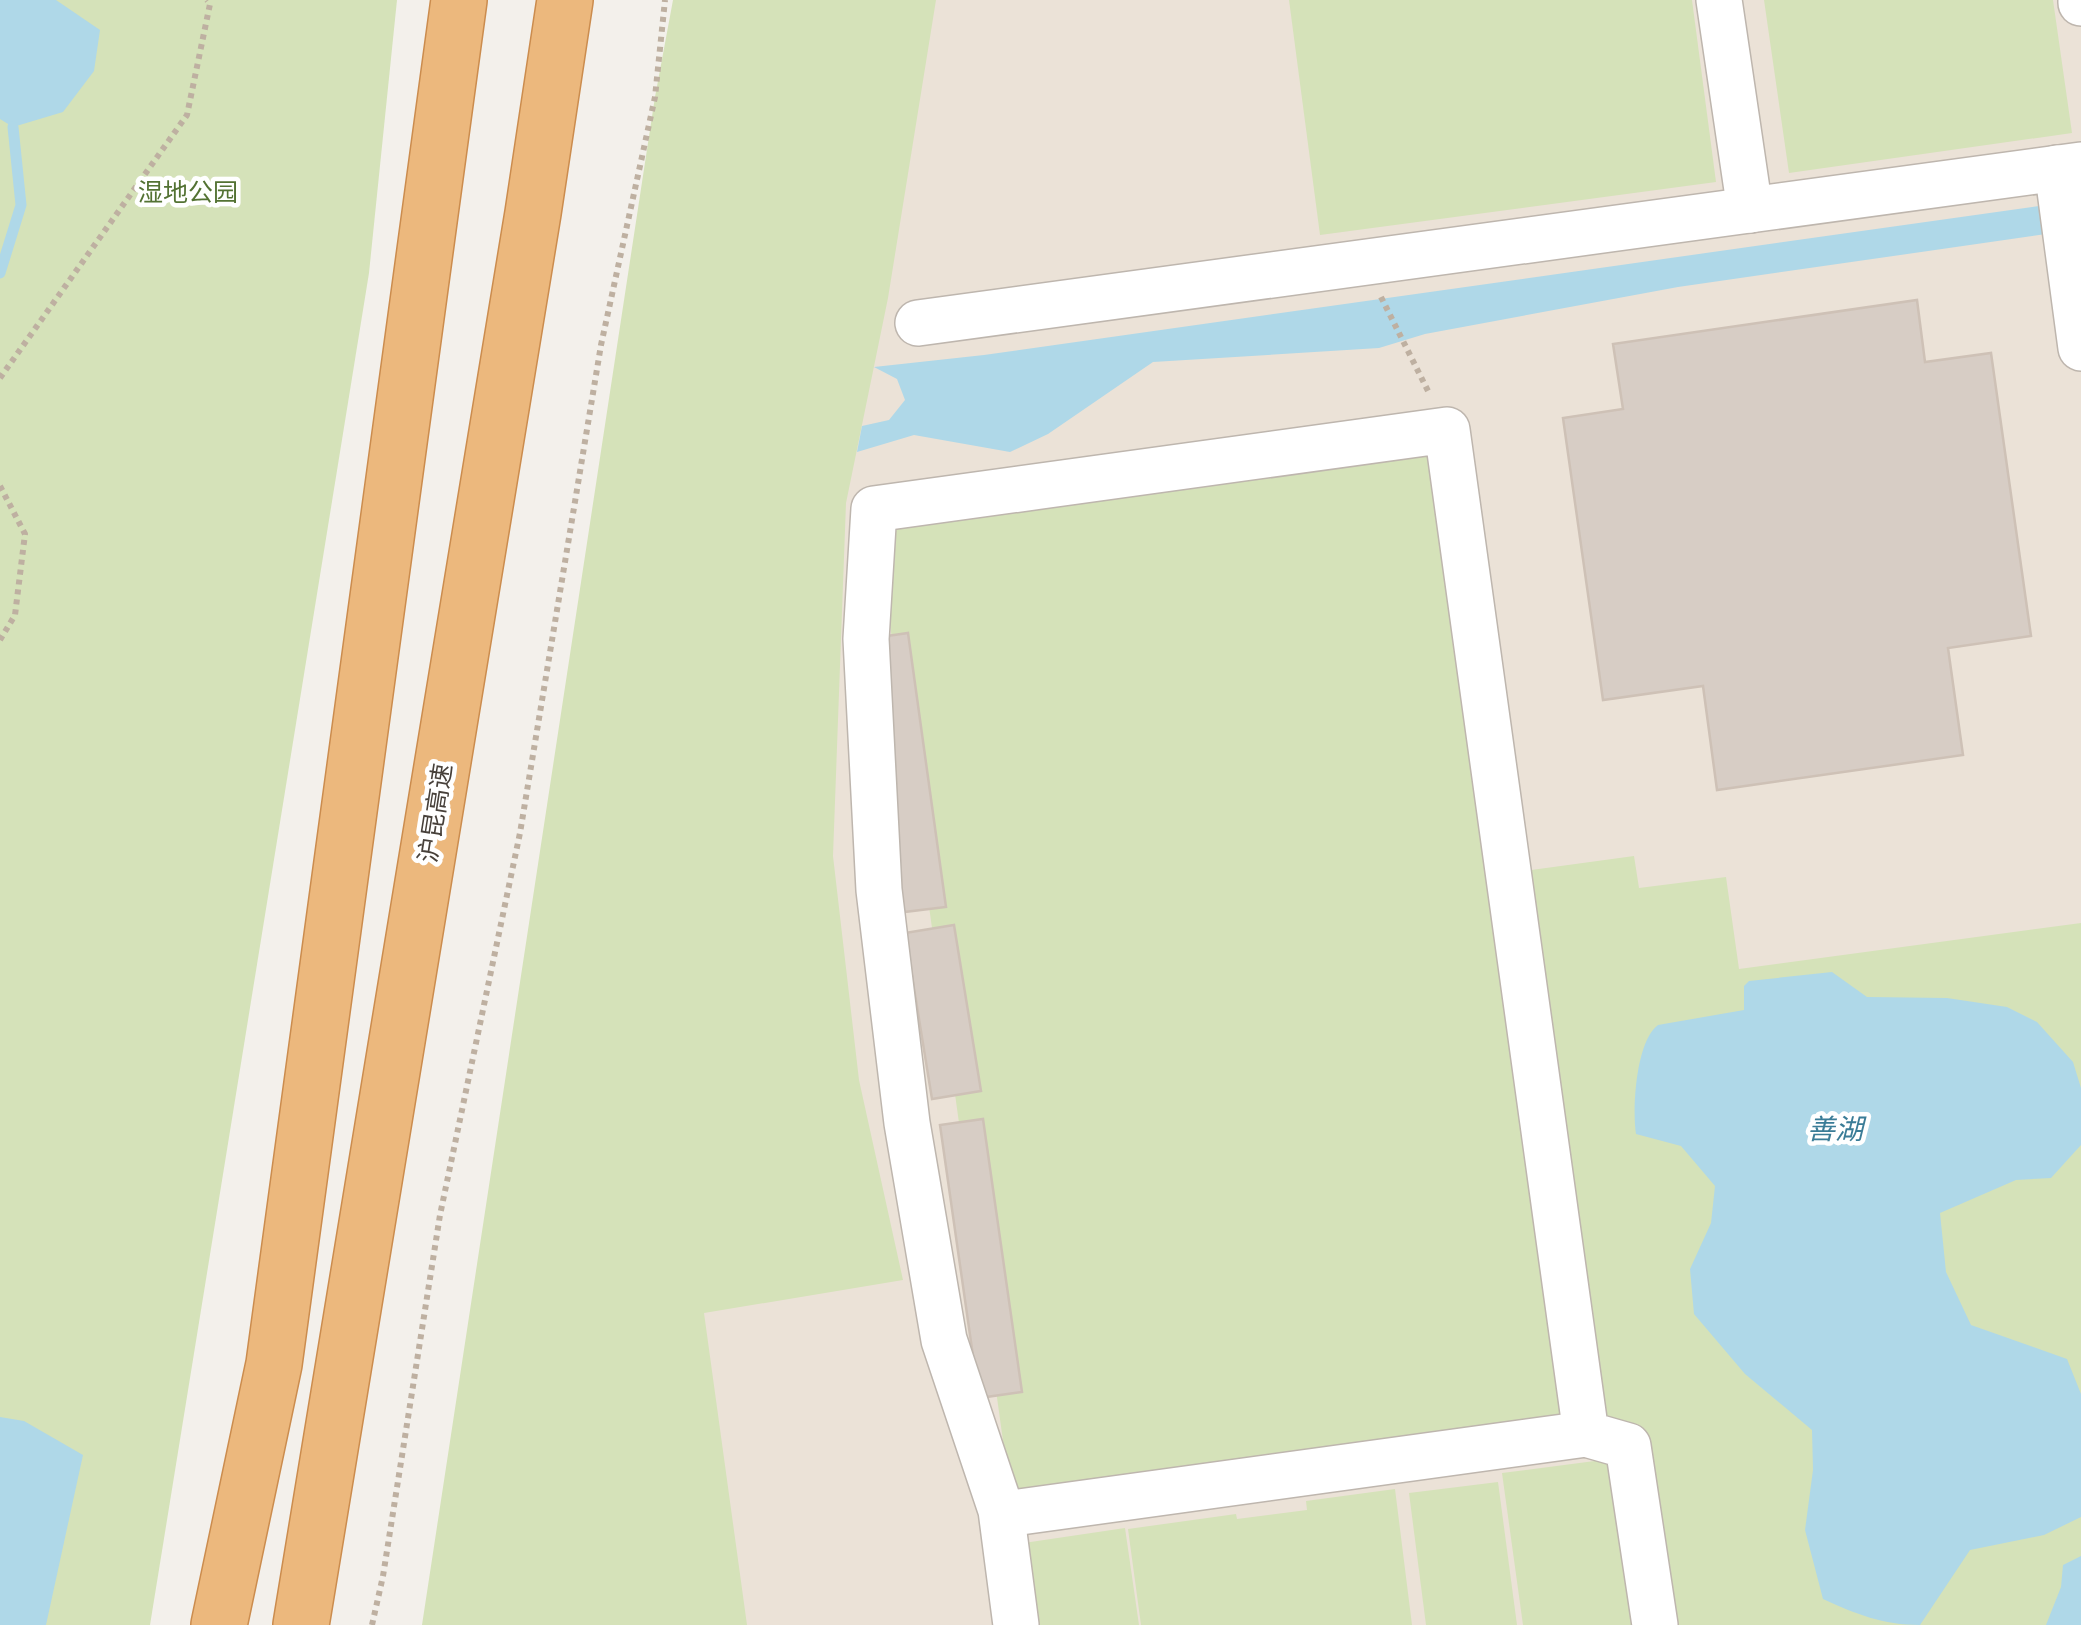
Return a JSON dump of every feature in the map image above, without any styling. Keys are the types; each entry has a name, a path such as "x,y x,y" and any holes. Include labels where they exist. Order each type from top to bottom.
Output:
{"highway":[{"path":"219,1625 274,1364 459,0"},
{"name":"沪昆高速","path":"302,1625 534,213 565,0"}],"street":[{"path":"1719,0 1750,210"},
{"path":"918,323 1750,210 2066,193 2081,348"},
{"path":"1016,1625 1000,1510 944,1340 906,1122 879,890 867,659 874,509 1447,430 1586,1434"},
{"path":"1012,1513 1586,1434 1628,1446 1655,1625"}],"path":[{"path":"0,378 187,115 210,4 207,0"},
{"path":"372,1625 384,1576 440,1215 520,834 601,345 656,97 665,0"},
{"path":"1364,263 1447,430"},
{"path":"0,486 24,534 15,616 0,640"}],"shaded area":[{"path":"686,0 2081,0 2081,1625 425,1625"}],"green space":[{"name":"湿地公园","path":"0,0 397,0 369,273 150,1625 0,1625"},
{"path":"673,0 936,0 888,298 846,503 833,856 859,1080 903,1280 704,1313 747,1625 422,1625 655,97"},
{"path":"1289,0 1692,0 1716,182 1320,235"},
{"path":"1764,0 2053,0 2072,133 1789,173"},
{"path":"1447,430 1509,873 1634,856 1639,888 1726,877 1739,969 2081,923 2081,1625 1655,1625 1628,1446 1013,1513 874,509"},
{"path":"1610,1459 1633,1625 1523,1625 1502,1473"},
{"path":"1498,1482 1517,1625 1426,1625 1409,1493"},
{"path":"1395,1489 1412,1625 1141,1625 1128,1529 1236,1514 1237,1519 1307,1510 1306,1501"},
{"path":"1125,1528 1139,1625 1029,1625 1017,1544"}],"water":[{"path":"0,0 56,0 100,30 94,71 63,112 13,127 0,119"},
{"path":"2081,200 2081,229 1678,287 1425,334 1379,348 1153,362 1048,434 1010,452 914,435 857,452 862,426 889,420 905,400 897,379 874,367 984,355"},
{"name":"善湖","path":"1832,972 1867,997 1947,998 2007,1007 2037,1022 2073,1062 2081,1088 2081,1145 2051,1178 2016,1180 1940,1213 1946,1272 1971,1325 2067,1359 2081,1394 2081,1517 2044,1535 1970,1550 1920,1625 1870,1618 1823,1599 1805,1530 1813,1470 1812,1430 1745,1374 1694,1314 1690,1269 1711,1223 1715,1186 1681,1146 1636,1134 1635,1093 1640,1060 1658,1025 1744,1010 1744,986 1749,981"},
{"path":"0,1417 24,1421 83,1455 46,1625 0,1625"},
{"path":"2081,1556 2081,1625 2046,1625 2061,1587 2063,1565"}],"building":[{"path":"1917,300 1925,362 1991,353 2031,636 1948,648 1963,755 1717,790 1703,686 1603,700 1563,418 1623,409 1613,344"},
{"path":"908,633 946,907 904,912 866,639"},
{"path":"954,925 981,1091 932,1099 905,933"},
{"path":"983,1119 1022,1392 979,1398 940,1125"}],"waterway":[{"path":"0,273 21,205 13,127"}]}
